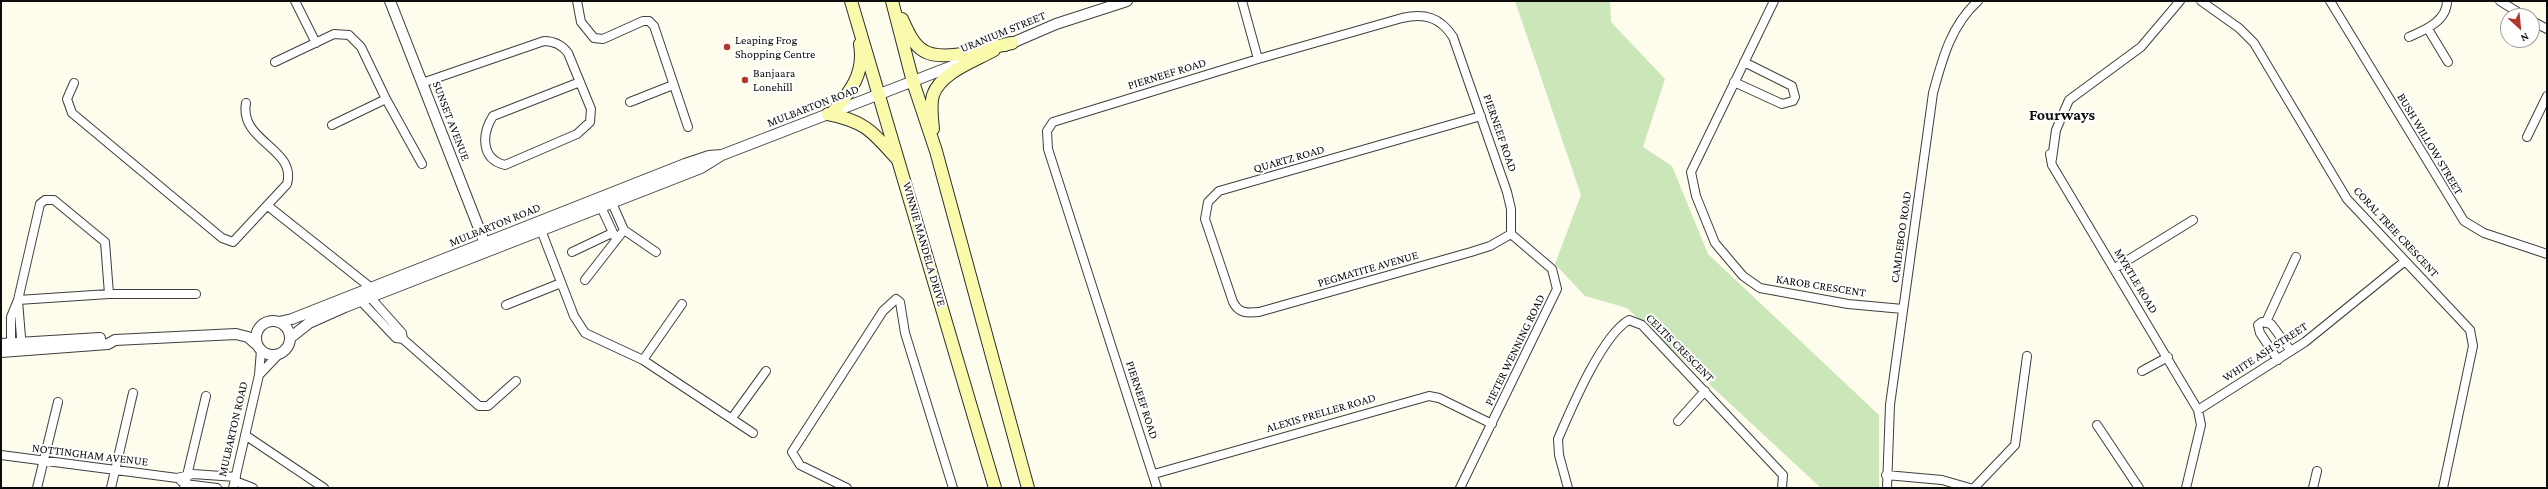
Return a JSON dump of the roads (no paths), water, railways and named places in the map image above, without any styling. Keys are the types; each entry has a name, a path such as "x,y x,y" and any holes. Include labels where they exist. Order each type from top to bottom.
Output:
{"main road":[{"path":"893,1 915,43 924,51 932,54 954,55 1012,43"},
{"path":"893,1 913,82 936,150 1028,488"},
{"path":"852,6 861,53 859,70 851,91 831,113 855,120 865,126 900,163"},
{"name":"WINNIE MANDELA DRIVE","path":"852,6 880,94 995,488"},
{"path":"936,150 932,103 937,87 949,76 995,49"}],"street":[{"path":"296,1 316,43"},
{"name":"SUNSET AVENUE","path":"390,1 486,247"},
{"path":"576,1 581,22 594,38 603,39 643,21 652,23 688,127"},
{"name":"URANIUM STREET","path":"913,82 1056,24 1127,1"},
{"path":"1242,1 1258,59"},
{"name":"KAROB CRESCENT","path":"1774,1 1691,172 1703,216 1719,250 1743,276 1760,288 1848,304 1903,309"},
{"name":"CAMDEBOO ROAD","path":"1887,488 1886,475 1890,405 1933,93 1943,57 1951,39 1958,26 1978,1"},
{"name":"MYRTLE ROAD","path":"2180,1 2141,47 2069,100 2056,130 2052,165 2115,268 2198,410"},
{"name":"CORAL TREE CRESCENT","path":"2201,1 2239,28 2254,43 2347,199 2468,325 2473,340 2443,488"},
{"name":"BUSH WILLOW STREET","path":"2330,1 2464,221 2484,233 2547,254"},
{"path":"2409,37 2428,29 2443,14 2447,1"},
{"path":"2500,1 2511,8"},
{"name":"PIERNEEF ROAD","path":"1158,488 1048,149 1047,131 1058,119 1258,59 1414,16 1429,16 1442,22 1453,37 1510,202 1511,234"},
{"path":"2428,29 2448,62"},
{"path":"275,62 334,34 344,34 354,39 361,47 386,99 422,164"},
{"path":"422,83 544,41 552,41 568,53 580,82 592,113 588,126 553,146 510,163 501,164 494,160 484,139 486,128 493,116 580,82"},
{"path":"1734,82 1782,104 1793,101 1795,97 1792,86 1744,62"},
{"name":"MULBARTON ROAD","path":"259,375 289,345 290,338 310,323 368,295 684,164 709,156 722,155 913,82"},
{"path":"74,83 67,99 72,113 222,238 233,242 287,184 288,167 248,124 244,114 246,103"},
{"path":"630,102 673,84"},
{"path":"2527,136 2547,96"},
{"path":"332,125 386,99"},
{"name":"QUARTZ ROAD","path":"1233,302 1205,219 1208,202 1219,191 1481,116"},
{"name":"MULBARTON ROAD","path":"486,247 541,230 612,203 712,163 722,155"},
{"path":"109,294 104,242 54,200 48,199 40,204 18,300 11,317 6,348 21,346 108,344 115,340 236,334 261,326"},
{"path":"612,203 624,230 656,252"},
{"path":"268,206 368,295 402,333 403,339 478,406 488,406 516,380"},
{"path":"601,207 614,236"},
{"path":"2115,268 2193,220"},
{"path":"541,230 574,316 585,333 643,360 753,433"},
{"path":"572,252 614,236 624,230"},
{"name":"PEGMATITE AVENUE","path":"1233,302 1237,308 1244,313 1259,312 1471,252 1490,246 1511,234"},
{"name":"PIETER WENNING ROAD","path":"1460,488 1557,289 1552,269 1511,234"},
{"path":"585,280 614,236"},
{"path":"2278,360 2258,326 2266,322 2296,257"},
{"name":"WHITE ASH STREET","path":"2198,410 2291,352 2339,316 2405,261"},
{"path":"506,305 561,283"},
{"path":"18,300 109,294 196,294"},
{"name":"MULBARTON ROAD","path":"235,482 259,375 259,348 256,338 261,326 273,321 279,322 292,319 368,295"},
{"path":"847,488 800,465 792,452 883,311 896,299 900,302 905,333 953,488"},
{"path":"18,300 21,346"},
{"path":"643,360 682,304"},
{"name":"CELTIS CRESCENT","path":"1568,488 1559,455 1558,439 1608,339 1625,322 1634,320 1642,325 1783,475 1782,488"},
{"path":"279,322 285,326 290,338"},
{"path":"2266,322 2271,324 2291,352"},
{"path":"236,334 248,337 266,354 279,354"},
{"path":"1974,488 2015,445 2027,356"},
{"path":"2142,371 2168,357"},
{"path":"732,418 766,371"},
{"path":"1678,421 1705,391"},
{"path":"111,488 133,393"},
{"path":"184,486 206,396"},
{"name":"ALEXIS PRELLER ROAD","path":"1154,474 1429,396 1439,398 1492,424"},
{"path":"38,488 42,462 58,402"},
{"path":"2186,488 2200,425 2198,410"},
{"path":"2097,425 2139,488"},
{"path":"245,435 324,488"},
{"name":"NOTTINGHAM AVENUE","path":"1,455 42,462 177,478 186,475 235,482 253,488"},
{"path":"2313,488 2317,471"},
{"path":"1886,475 1942,480 1970,488"},
{"path":"177,478 184,486 217,488"}],"place":[{"name":"Leaping Frog Shopping Centre","path":"727,47"},
{"name":"Banjaara Lonehill","path":"745,80"}],"district":[{"name":"Fourways","path":"2062,115"}]}
